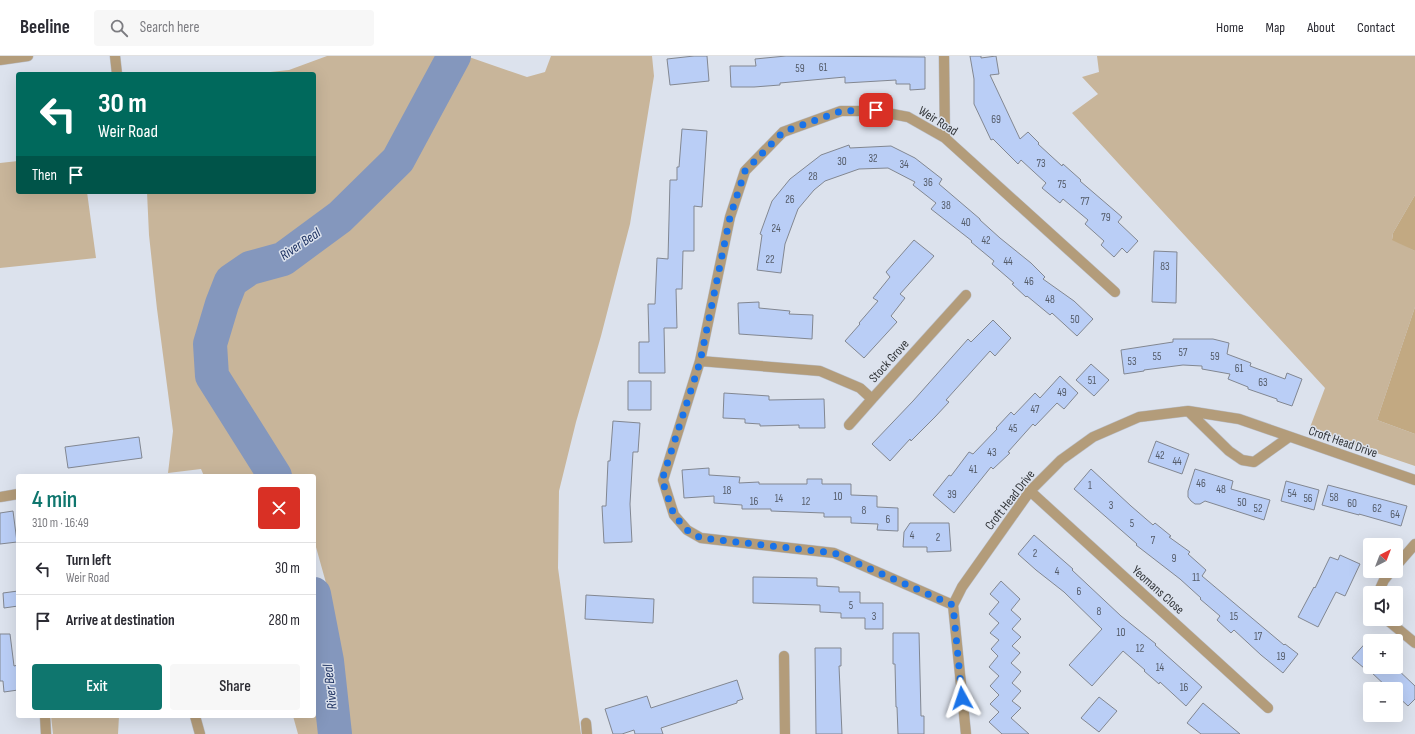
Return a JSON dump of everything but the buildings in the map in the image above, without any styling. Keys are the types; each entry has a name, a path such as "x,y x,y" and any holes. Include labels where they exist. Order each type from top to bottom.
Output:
{"street":[{"path":"0,60 28,56"},
{"path":"115,56 117,72"},
{"path":"944,56 945,138"},
{"name":"Weir Road","path":"953,605 834,553 701,538 687,530 674,515 662,480 700,362 730,217 745,171 783,132 841,111 876,110 908,117 945,138 1115,292"},
{"name":"Stock Grove","path":"700,362 820,371 860,388 872,399 966,295"},
{"path":"849,425 872,399"},
{"path":"1188,411 1229,451 1242,460 1254,462 1288,437"},
{"name":"Croft Head Drive","path":"953,605 962,587 1030,491 1061,460 1093,437 1139,417 1188,411 1239,419 1415,480"},
{"name":"Yeomans Close","path":"1030,491 1268,708"},
{"path":"0,498 16,494"},
{"path":"1403,558 1415,544"},
{"path":"953,605 966,734"},
{"path":"1394,626 1415,643"},
{"path":"784,656 785,734"},
{"path":"45,718 46,734"},
{"path":"196,718 200,734"},
{"path":"586,723 587,734"}],"shaded area":[{"path":"327,56 448,56 395,155 323,222 277,253 245,257 225,269 209,303 202,360 207,381 264,474 203,474 201,469 168,473 173,431 157,309 149,235 147,194 316,194 316,72 270,72 289,70"},
{"path":"551,56 652,56 654,76 630,224 601,336 576,422 559,491 558,568 581,734 346,734 328,590 316,547 316,474 284,474 228,382 218,352 226,318 236,295 252,279 285,268 298,260 383,193 408,170 431,122 469,57 527,77 545,72"},
{"path":"1097,56 1415,56 1415,195 1393,233 1392,239 1415,251 1415,307 1377,420 1415,434 1415,466 1309,430 1325,388 1072,113 1098,94 1082,77 1099,72"},
{"path":"16,161 16,194 87,194 96,258 0,268 0,163"},
{"path":"1415,195 1415,251 1392,240 1393,233"},
{"path":"1415,307 1415,434 1377,420"},
{"path":"316,655 326,734 298,734 294,718 316,718"},
{"path":"51,718 119,718 118,734 53,734"}],"waterway":[{"name":"River Beal","path":"274,474 212,376 210,344 222,304 231,281 250,268 283,259 340,217 398,160 454,56"},
{"name":"River Beal","path":"316,604 327,661 335,734"}],"route":[{"path":"876,110 841,111 783,132 745,171 730,217 700,362 662,480 674,515 687,530 701,538 834,553 953,605 962,698"}]}
